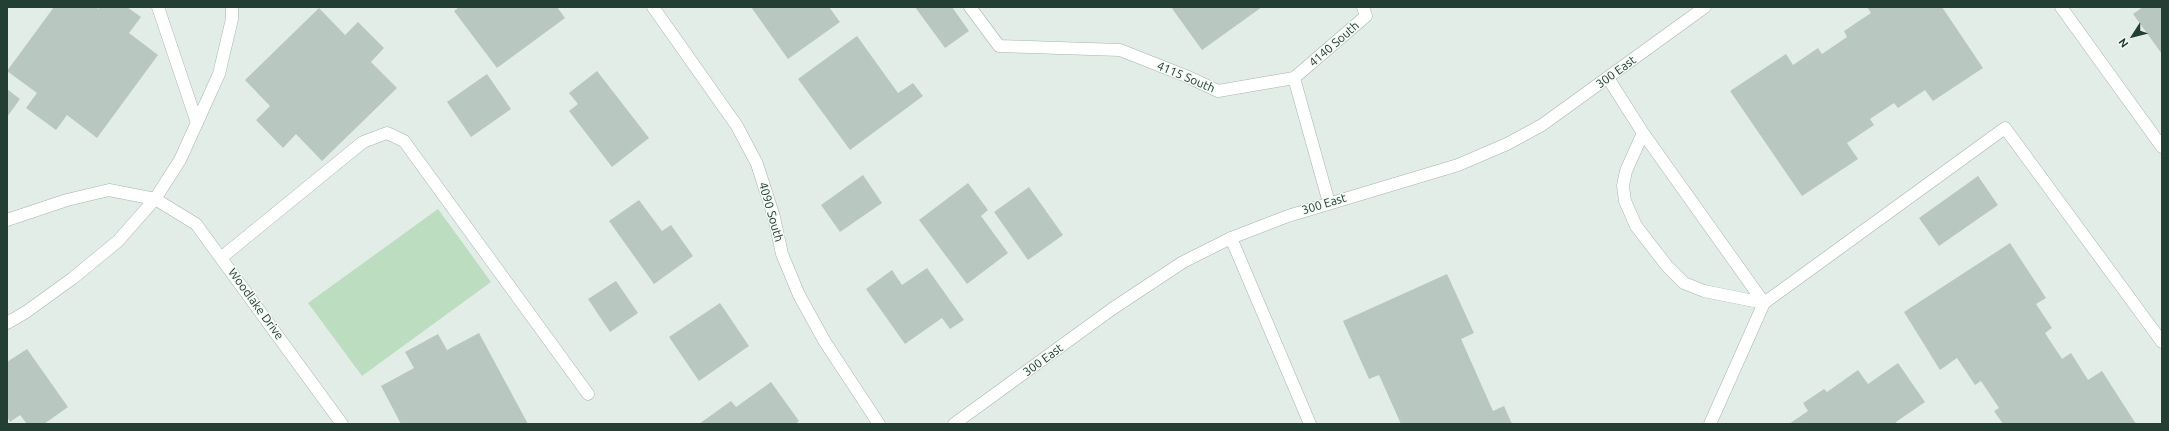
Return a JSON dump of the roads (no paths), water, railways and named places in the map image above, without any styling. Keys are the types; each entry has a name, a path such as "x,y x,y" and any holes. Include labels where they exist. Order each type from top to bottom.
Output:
{"street":[{"path":"158,7 197,123"},
{"path":"7,323 26,312 73,278 118,241 155,199 180,160 218,74 232,20 232,7"},
{"name":"4090 South","path":"653,7 737,126 757,164 774,217 782,254 799,295 825,342 879,424"},
{"name":"4115 South","path":"970,7 999,46 1120,50 1186,76 1218,91 1294,78"},
{"name":"4140 South","path":"1294,78 1366,16 1364,7"},
{"name":"300 East","path":"954,424 1112,309 1184,262 1231,238 1288,216 1458,165 1507,144 1542,125 1705,7"},
{"path":"2061,7 2162,147"},
{"path":"1294,78 1329,203"},
{"path":"1608,78 1644,133 1764,303"},
{"path":"1710,424 1764,303 2005,128 2162,342"},
{"path":"222,257 363,142 387,133 404,141 588,394"},
{"path":"1644,133 1626,171 1623,186 1625,201 1636,226 1667,266 1684,283 1704,291 1764,303"},
{"path":"7,220 67,200 109,190 155,199"},
{"name":"Woodlake Drive","path":"155,199 196,224 222,257 342,424"},
{"path":"1231,238 1310,424"}]}
